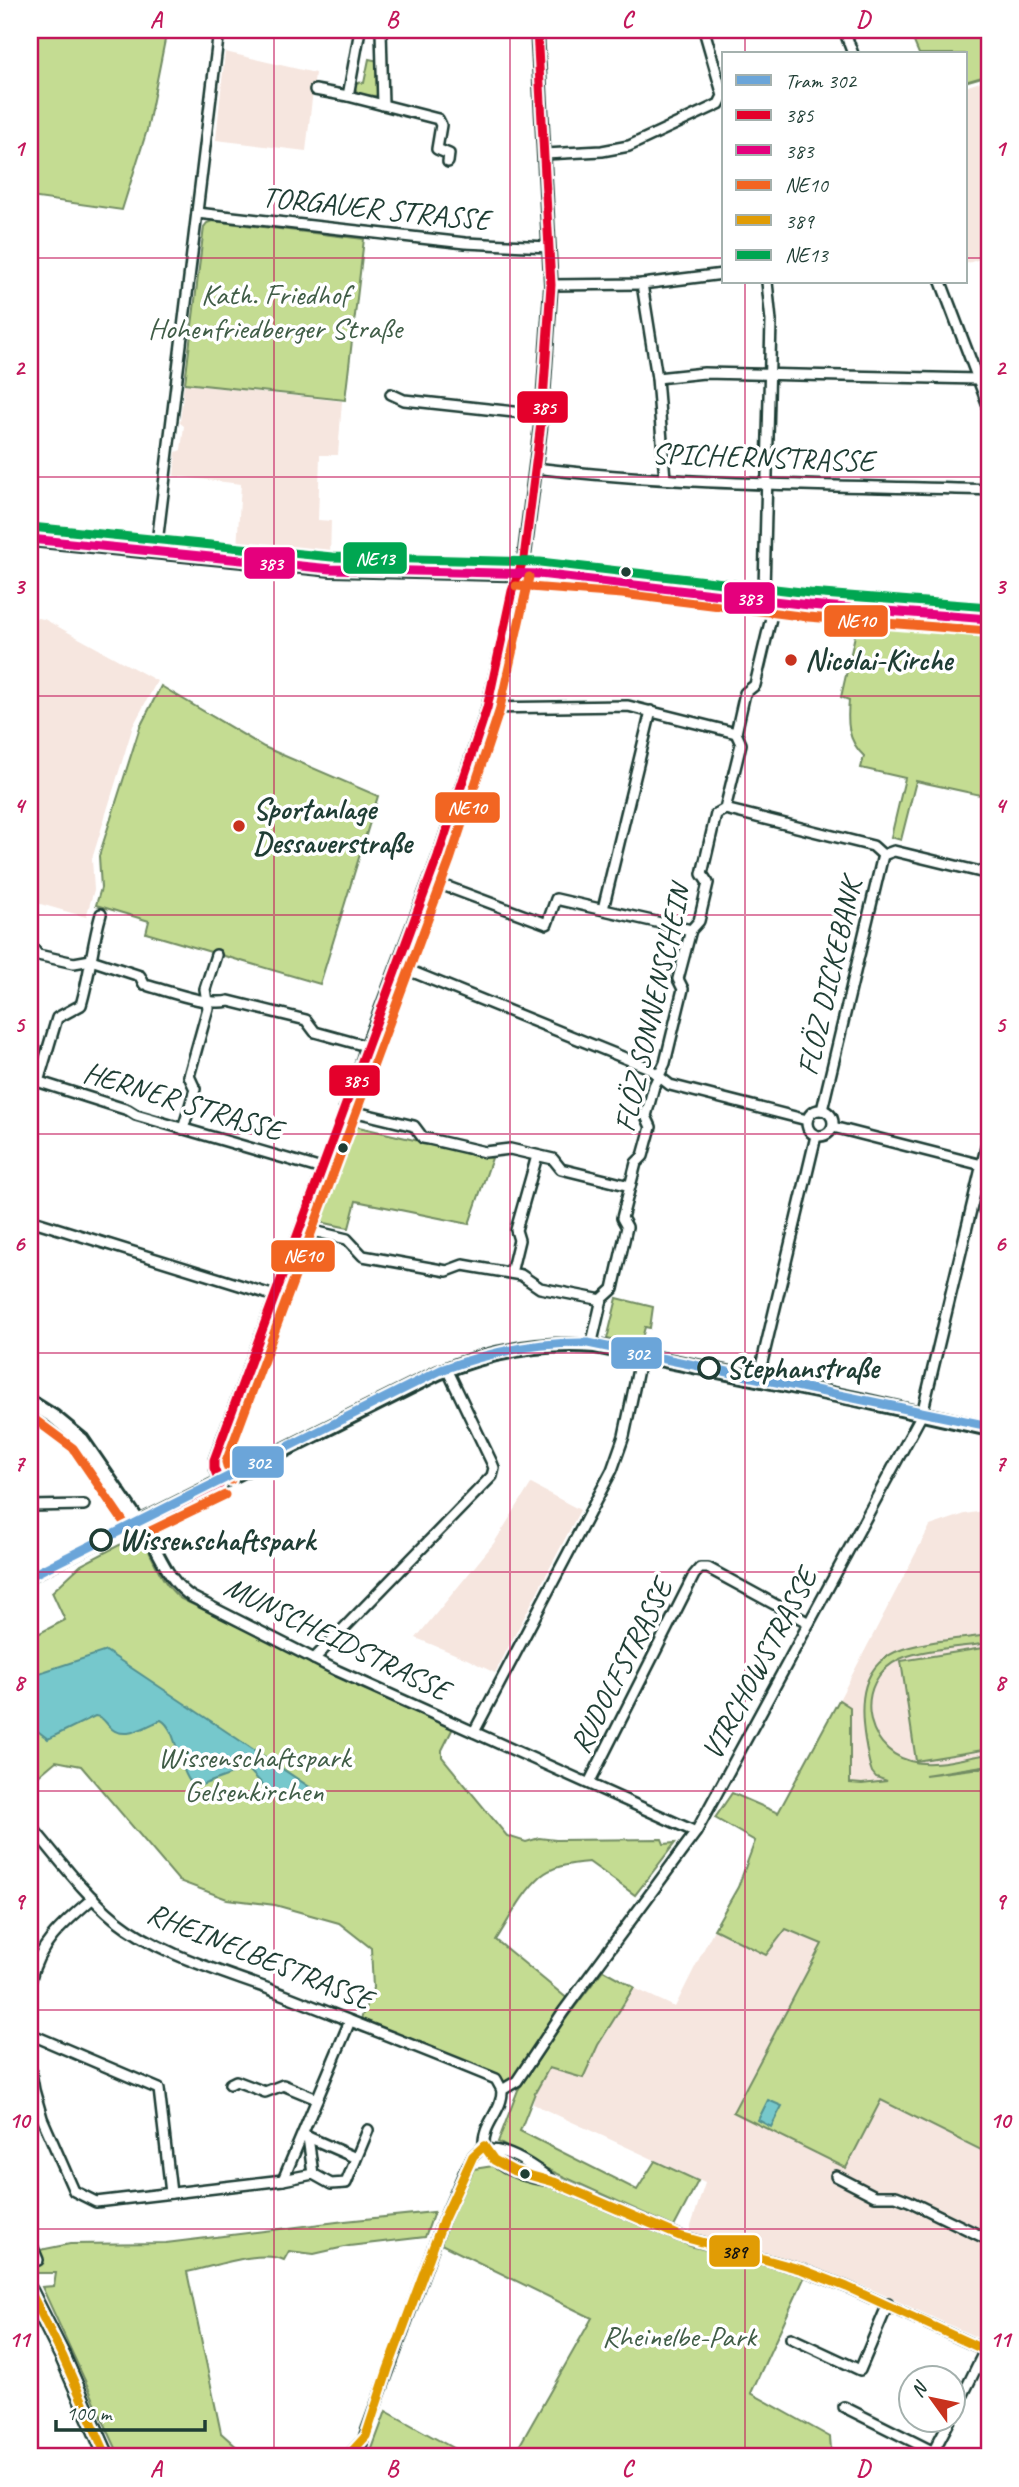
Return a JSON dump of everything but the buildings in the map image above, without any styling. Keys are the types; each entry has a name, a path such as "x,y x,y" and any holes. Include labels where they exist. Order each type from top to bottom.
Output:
{"main road":[{"path":"30,539 331,569 517,574 623,582 809,605 989,619"},
{"path":"139,1523 447,1369 504,1352 553,1346 592,1346 641,1355 989,1429"},
{"name":"MUNSCHEIDSTRASSE","path":"30,1402 82,1440 139,1523"},
{"path":"30,2291 107,2457"}],"street":[{"path":"156,551 219,30"},
{"path":"348,96 360,30"},
{"path":"382,30 383,105"},
{"path":"220,1483 214,1460 429,880 487,708 517,574 524,558 542,415 551,285 537,30"},
{"path":"705,30 722,92"},
{"path":"844,30 852,52"},
{"path":"315,90 435,118 440,121 437,149 449,154 448,162"},
{"path":"544,154 627,147 719,104 722,98"},
{"name":"TORGAUER STRASSE","path":"197,213 465,243 549,247"},
{"path":"551,285 642,284 722,274"},
{"path":"642,284 657,378 665,479"},
{"name":"FLÖZ SONNENSCHEIN","path":"592,1346 602,1300 613,1289 627,1227 622,1218 636,1163 643,1156 650,1127 646,1116 665,1063 683,989 678,979 691,930 699,921 708,883 702,874 716,814 725,809 741,744 736,733 745,693 755,685 771,618 766,600 771,321 767,284"},
{"path":"942,284 989,408"},
{"path":"657,378 704,373 978,379"},
{"path":"391,394 404,400 542,415"},
{"name":"SPICHERNSTRASSE","path":"535,468 767,484 989,490"},
{"path":"487,708 628,706 736,733"},
{"path":"603,909 651,711"},
{"path":"725,809 873,846 883,855 894,851 989,874"},
{"name":"FLÖZ DICKEBANK","path":"822,1110 883,855"},
{"path":"429,880 547,924 556,899 691,930"},
{"path":"34,1081 57,1018 81,1005 89,979 92,943 102,914"},
{"path":"30,945 38,955 74,963 91,960 140,976 146,985 186,997 218,1003 229,1001 306,1020 315,1032 366,1046"},
{"path":"183,1129 195,1090 189,1076 208,1008 205,989 216,955"},
{"path":"398,966 647,1067 670,1085 807,1121"},
{"name":"HERNER STRASSE","path":"34,1081 183,1129 322,1169"},
{"path":"344,1110 414,1126 423,1138 485,1152 510,1149 553,1159 561,1169 630,1186"},
{"path":"822,1110 830,1115 833,1127 825,1136 816,1136 809,1132 807,1121 814,1111 822,1110"},
{"path":"833,1127 982,1165"},
{"name":"VIRCHOWSTRASSE","path":"357,2457 443,2221 473,2156 486,2148 484,2131 502,2098 502,2090 517,2081 571,2001 696,1832 922,1414 989,1135"},
{"path":"758,1379 816,1136"},
{"path":"511,1273 519,1240 516,1230 537,1156"},
{"path":"30,1220 275,1296"},
{"path":"301,1228 347,1239 363,1256 447,1271 463,1265 511,1273 521,1275 541,1288 602,1300"},
{"path":"474,1732 612,1470 624,1436 641,1355"},
{"path":"314,1659 492,1476 492,1462 447,1369"},
{"path":"30,1506 84,1505"},
{"path":"30,1577 139,1523"},
{"name":"MUNSCHEIDSTRASSE","path":"139,1523 154,1543 172,1580 180,1590 314,1659 696,1832"},
{"name":"RUDOLFSTRASSE","path":"589,1783 694,1575 700,1569 708,1568 809,1622"},
{"name":"RHEINELBESTRASSE","path":"30,1825 93,1898 125,1926 162,1948 496,2079 502,2090"},
{"path":"30,1982 38,1956 47,1942 57,1929 93,1898"},
{"path":"283,2180 305,2136 317,2099 350,2021"},
{"path":"30,2034 159,2089 171,2193"},
{"path":"30,2067 42,2118 74,2191 96,2202 283,2180 313,2174 331,2184 346,2183 368,2130"},
{"path":"230,2084 236,2081 265,2092 283,2085 317,2099"},
{"path":"305,2136 356,2158"},
{"path":"305,2136 313,2174"},
{"path":"486,2148 494,2160 502,2165 538,2179 554,2182 680,2236 803,2270 888,2304 987,2351 967,2389"},
{"path":"836,2176 875,2196 896,2196 909,2201 989,2240"},
{"path":"30,2241 38,2260"},
{"path":"791,2338 860,2370 888,2304"},
{"path":"844,2407 932,2455 943,2434"},
{"name":"VIRCHOWSTRASSE","path":"347,2457 366,2436"}],"shaded area":[{"path":"225,52 315,73 306,151 216,140"},
{"path":"989,79 989,256 967,263 967,86"},
{"path":"184,384 342,401 338,455 320,455 318,520 331,521 330,558 319,554 237,548 241,484 174,476 176,452 181,450 184,426 180,423"},
{"path":"30,617 44,619 157,681 133,726 92,859 94,890 86,917 30,901"},
{"path":"531,1484 580,1510 495,1673 416,1638 494,1543"},
{"path":"989,1510 989,1767 863,1784 850,1783 850,1707 839,1700 930,1526 965,1514"},
{"path":"714,1929 766,1955 786,1929 823,1944 846,2168 881,2100 989,2155 989,2343 871,2289 814,2267 689,2232 705,2183 533,2104 535,2093 549,2067 583,2078 598,2045 634,1988 675,2007"}],"green space":[{"path":"30,30 167,30 147,130 122,210 30,197"},
{"path":"909,30 989,30 989,75 967,81 967,52 918,52"},
{"path":"369,59 379,61 380,90 376,96 359,95 354,87 355,82 364,83"},
{"name":"Kath. Friedhof Hohenfriedberger Straße","path":"212,221 364,239 345,400 185,383 204,227"},
{"path":"858,622 989,632 989,772 985,796 916,781 901,840 891,837 905,778 861,768 864,756 854,744 849,730 849,700 841,697"},
{"name":"Sportanlage Dessauerstraße","path":"161,686 264,747 378,796 320,984 146,933 149,921 96,905 101,888 99,856 140,727"},
{"path":"350,1125 492,1158 469,1224 356,1201 349,1228 320,1222 318,1218"},
{"path":"617,1298 653,1307 650,1328 645,1327 640,1346 607,1339"},
{"name":"Wissenschaftspark Gelsenkirchen","path":"127,1541 144,1541 164,1580 181,1599 315,1664 454,1726 442,1750 442,1757 507,1836 526,1842 539,1838 662,1839 664,1844 675,1843 635,1895 589,1862 551,1870 541,1876 522,1898 496,1940 569,2000 526,2066 505,2084 361,2019 373,1988 371,1948 339,1923 275,1905 227,1899 179,1881 81,1766 56,1761 30,1783 30,1638 65,1620 52,1592 81,1565"},
{"path":"989,1635 989,1643 931,1651 900,1659 885,1669 875,1682 870,1697 870,1713 874,1729 882,1743 894,1754 910,1761 939,1763 989,1754 989,1765 925,1775 989,1767 989,2154 881,2100 846,2168 733,2112 822,1944 786,1929 766,1955 714,1929 738,1887 755,1841 715,1818 732,1793 778,1813 839,1700 850,1707 850,1783 887,1781 876,1777 872,1772 865,1740 862,1712 870,1674 889,1655 903,1649"},
{"path":"989,1647 989,1749 916,1761 901,1661"},
{"path":"603,1970 634,1987 598,2045 583,2078 549,2068 535,2093 520,2131 637,2190 655,2161 698,2181 674,2227 547,2169 498,2142 518,2090 565,2020"},
{"name":"Rheinelbe-Park","path":"493,2166 547,2185 690,2246 806,2274 751,2393 830,2437 831,2449 843,2457 513,2457 592,2318 439,2243 474,2169"},
{"path":"434,2212 425,2237 349,2246 314,2254 289,2251 284,2260 274,2257 250,2258 187,2272 221,2433 248,2457 120,2457 42,2287 54,2286 56,2273 30,2273 30,2252 70,2244 166,2243"},
{"path":"386,2411 469,2457 369,2457"}],"water":[{"path":"106,1651 311,1788 302,1797 279,1802 250,1771 243,1770 199,1786 192,1784 171,1731 161,1720 124,1733 112,1729 95,1716 48,1739 30,1725 30,1676"},
{"path":"768,2100 782,2106 771,2127 758,2120"}],"tram line":[{"name":"302","path":"30,1576 441,1370 495,1353 532,1346 588,1343 989,1426"}],"transit line":[{"name":"385","path":"220,1484 214,1460 438,856 487,708 512,591 524,558 542,415 551,285 537,30"},
{"name":"NE13","path":"31,527 332,557 540,562 810,593 989,607"},
{"name":"383","path":"30,539 331,569 539,574 809,605 989,619"},
{"name":"NE10","path":"231,1480 226,1462 450,860 499,712 529,577"},
{"name":"NE10","path":"516,586 622,594 808,617 988,631"},
{"name":"NE10","path":"30,1416 73,1448 129,1530"},
{"name":"385","path":"30,1577 220,1484"},
{"name":"NE10","path":"144,1534 225,1495"},
{"name":"389","path":"484,2146 494,2160 514,2171 554,2182 680,2236 803,2270 847,2287 989,2352"},
{"name":"389","path":"347,2457 366,2436 443,2221 473,2156 484,2146"},
{"name":"389","path":"30,2291 63,2357 107,2457"}],"place":[{"name":"Nicolai-Kirche","path":"791,660"},
{"name":"Sportanlage Dessauerstraße","path":"239,826"},
{"name":"Stephanstraße","path":"709,1368"},
{"name":"Wissenschaftspark","path":"101,1540"}]}
